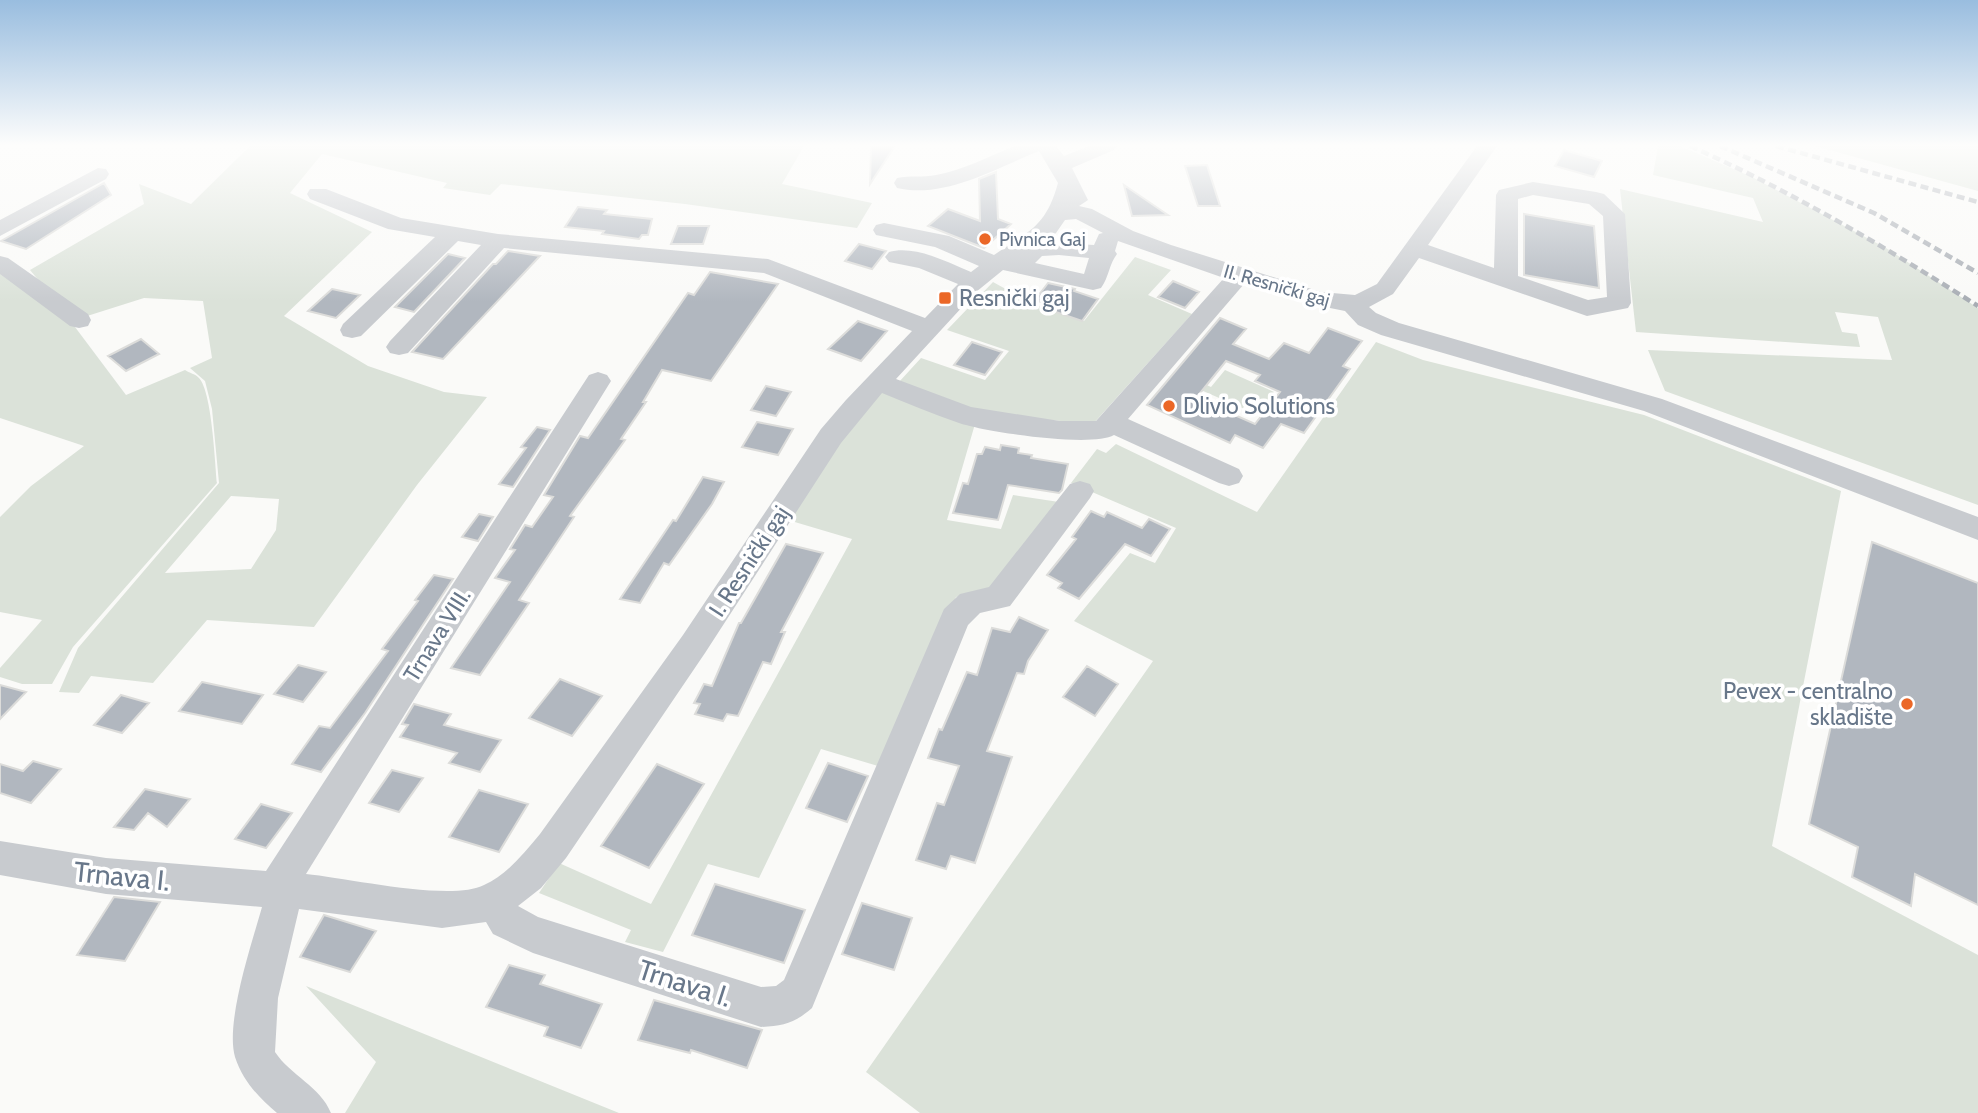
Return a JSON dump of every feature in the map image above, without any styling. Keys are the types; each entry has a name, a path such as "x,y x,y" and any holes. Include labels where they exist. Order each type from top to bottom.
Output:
{"street":[{"path":"0,229 55,198"},
{"path":"328,198 396,224 498,241 768,266 930,329"},
{"path":"884,230 941,241 1003,264 1093,283 1082,230 1066,198"},
{"name":"II. Resnički gaj","path":"1082,230 1161,250 1317,298 1351,303 1373,297 1385,289 1450,198"},
{"path":"1506,280 1507,198"},
{"path":"1414,248 1587,308 1619,303 1614,214 1596,199 1590,198"},
{"path":"897,257 925,262 1003,264 1082,230"},
{"path":"352,330 453,233"},
{"path":"400,347 498,241"},
{"path":"0,263 79,320"},
{"name":"I. Resnički gaj","path":"494,901 534,870 552,846 694,644 831,436 878,382 930,329 1003,264"},
{"path":"878,382 967,416 1060,430 1103,430 1239,275"},
{"path":"1351,303 1367,319 1390,329 1653,405 1978,529"},
{"name":"Trnava VIII.","path":"310,1113 264,1073 255,1054 254,1032 280,889 598,381"},
{"path":"1110,422 1229,476"},
{"name":"Trnava I.","path":"0,858 70,872 131,879 280,889 456,909 494,901 506,921 533,934 761,1007 784,1006 799,994 955,618 971,603 999,597 1080,491"}],"shaded area":[{"path":"142,198 175,198 191,204 197,198 300,198 372,232 284,316 368,366 444,392 487,397 417,485 314,627 207,620 153,683 91,676 79,693 59,692 78,648 219,483 212,409 205,381 190,368 212,358 203,301 144,298 84,317 40,282 30,270 144,204","holes":["231,496 279,499 276,530 251,569 165,573"]},
{"path":"629,198 848,198 872,203 857,228"},
{"path":"1621,198 1659,198 1763,222 1753,198 1792,198 1886,248 1978,308 1978,505 1665,391 1648,350 1892,360 1878,317 1835,312 1842,332 1857,334 1860,347 1636,332"},
{"path":"1135,257 1171,270 1148,295 1192,314 1093,424 1018,417 970,408 899,382 921,358 985,380 1009,351 947,330 993,282 1033,304 1084,321"},
{"path":"0,270 72,323 126,395 185,370 198,377 207,397 212,428 217,483 73,647 52,684 22,684 0,677 0,668 42,620 0,612 0,517 31,486 84,446 0,418"},
{"path":"1376,342 1423,360 1644,415 1841,491 1772,846 1978,955 1978,1113 920,1113 866,1072 1153,661 1074,621 1130,553 1155,563 1176,528 1071,483 1097,449 1106,453 1116,444 1257,512"},
{"path":"1225,370 1274,392 1256,414 1171,377 1176,371 1211,387"},
{"path":"882,391 975,424 947,520 1001,529 1013,495 1059,502 993,589 956,597 878,766 821,749 759,878 708,864 663,952 625,942 631,930 539,893 559,863 651,904 852,539 788,520 847,430"},
{"path":"306,986 619,1113 345,1113 376,1062"}],"building":[{"path":"77,198 106,198 26,249 1,241"},
{"path":"979,198 997,198 998,219 1011,224 984,248 928,226 948,209 980,221"},
{"path":"1127,198 1143,198 1168,215 1132,216"},
{"path":"1195,198 1217,198 1220,206 1198,206"},
{"path":"578,207 607,210 604,214 652,219 648,235 642,235 639,239 602,234 604,231 565,227"},
{"path":"1524,214 1594,226 1599,288 1524,275"},
{"path":"678,226 709,226 703,244 671,244"},
{"path":"859,244 886,251 872,269 845,261"},
{"path":"508,251 540,256 443,359 412,352 493,264"},
{"path":"448,254 465,258 414,312 395,307"},
{"path":"710,272 778,284 711,381 662,370 643,402 646,402 621,439 625,440 570,516 574,517 519,600 529,603 480,675 451,668 510,582 495,578 515,550 510,549 525,525 532,527 553,497 544,495 580,436 588,438 688,293 694,295"},
{"path":"1173,281 1199,292 1185,308 1158,297"},
{"path":"1048,283 1075,289 1074,291 1098,299 1082,321 1050,310 1053,306 1035,300"},
{"path":"332,289 360,295 336,318 308,311"},
{"path":"1220,318 1246,329 1233,344 1269,359 1284,343 1309,353 1328,328 1362,341 1343,366 1350,369 1304,433 1281,424 1263,448 1235,435 1230,443 1147,405","holes":["1226,361 1260,375 1255,381 1280,392 1255,424 1196,398"]},
{"path":"858,321 887,331 861,361 828,349"},
{"path":"141,339 159,354 126,371 108,356"},
{"path":"972,342 1002,352 985,375 954,365"},
{"path":"766,386 791,392 776,416 751,410"},
{"path":"757,422 793,429 778,455 742,447"},
{"path":"537,427 550,430 513,487 499,484 526,448 521,447"},
{"path":"1001,445 1019,448 1018,453 1032,455 1031,458 1068,464 1062,490 1059,493 1008,485 998,520 953,513 963,483 968,484 977,454 982,454 985,447 1000,450"},
{"path":"703,477 724,482 712,504 669,565 664,563 640,603 620,599 673,520 676,521"},
{"path":"1091,511 1104,517 1107,512 1142,528 1149,519 1170,529 1151,556 1125,544 1079,599 1058,588 1062,583 1047,575 1076,539 1072,537"},
{"path":"479,514 493,517 478,541 462,537"},
{"name":"Pevex - centralno skladište","path":"1872,542 1978,583 1978,905 1915,874 1911,906 1852,877 1858,847 1809,824"},
{"path":"786,544 823,553 781,632 785,632 771,664 763,662 738,716 727,714 723,721 695,714 700,704 694,703 704,684 712,686 739,623"},
{"path":"434,575 453,579 365,713 321,772 292,764 319,726 330,728 388,651 382,649"},
{"path":"1019,617 1048,630 1028,661 1024,674 1017,673 987,751 1012,757 975,863 951,856 946,869 916,860 937,803 944,805 959,766 928,758 939,729 942,730 967,672 977,675 992,628 1010,632"},
{"path":"298,665 326,672 303,702 274,694"},
{"path":"1087,666 1118,684 1095,716 1063,697"},
{"path":"560,679 602,696 572,736 529,718"},
{"path":"202,682 263,695 242,724 179,711"},
{"path":"0,685 26,692 0,719"},
{"path":"121,695 149,703 122,733 94,725"},
{"path":"414,704 451,714 444,725 501,740 480,772 449,763 457,753 400,737 408,725 402,724"},
{"path":"33,761 61,769 31,803 0,793 0,764 23,771"},
{"path":"828,763 868,776 847,822 806,808"},
{"path":"657,764 704,784 649,868 601,846"},
{"path":"392,770 423,778 399,812 369,803"},
{"path":"145,789 190,799 167,827 148,813 134,830 114,827"},
{"path":"479,790 528,804 499,852 449,837"},
{"path":"261,804 292,813 266,848 235,839"},
{"path":"715,884 805,910 784,963 692,935"},
{"path":"114,897 160,902 125,961 77,955"},
{"path":"862,903 912,918 894,970 842,954"},
{"path":"324,915 376,931 350,972 300,957"},
{"path":"509,965 545,975 540,984 602,1004 581,1048 544,1036 548,1027 486,1007"},
{"path":"654,1000 762,1030 747,1068 691,1050 690,1053 638,1040"}],"railway":[{"path":"1794,198 1908,262 1978,306"},
{"path":"1839,198 1874,213 1978,273"},
{"path":"1963,198 1978,202"}],"place":[{"name":"Pivnica Gaj","path":"985,239"},
{"name":"Resnički gaj","path":"945,298"},
{"name":"Dlivio Solutions","path":"1169,406"},
{"name":"Pevex - centralno skladište","path":"1907,704"}]}
